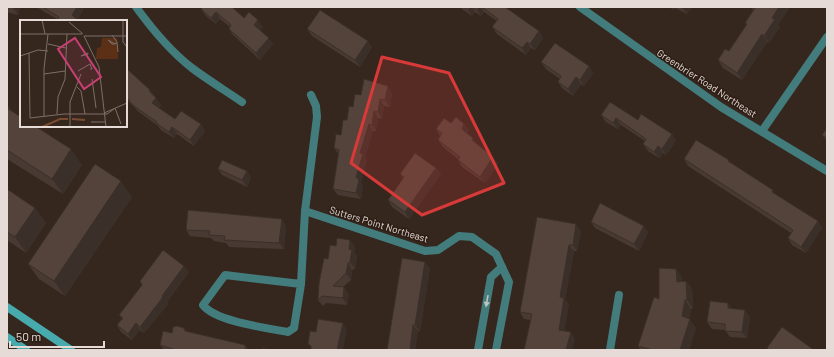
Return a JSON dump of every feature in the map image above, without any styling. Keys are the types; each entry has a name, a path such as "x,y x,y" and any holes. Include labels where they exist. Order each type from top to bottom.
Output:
{"main road":[{"path":"7,307 71,350"},
{"path":"7,337 26,350"}],"street":[{"path":"136,7 155,32 177,56 242,102"},
{"name":"Greenbrier Road Northeast","path":"580,7 685,83 827,171"},
{"path":"762,131 827,37"},
{"path":"301,284 225,275 203,305 232,321 288,332 294,328 301,284 305,211 317,117 316,106 311,95"},
{"name":"Sutters Point Northeast","path":"305,211 425,251 438,250 459,236 472,237 496,254 509,282 496,350"},
{"path":"478,350 491,277 502,267"},
{"path":"610,350 619,295"}],"highlighted area":[{"path":"382,57 449,73 504,183 422,215 351,163"}],"building":[{"path":"43,7 77,7 72,15 78,20 57,20 59,17"},
{"path":"203,7 232,7 244,18 249,12 258,20 254,25 269,38 256,53 229,29 231,25 216,12 211,18 201,9"},
{"path":"482,7 505,7 539,31 530,44 527,42 522,48 492,27 498,19"},
{"path":"753,7 779,7 772,18 775,19 764,36 762,34 737,73 718,60 725,49 729,51 747,24 745,23 755,8"},
{"path":"320,10 368,41 355,60 307,29"},
{"path":"555,43 589,66 580,80 576,77 568,89 558,82 561,76 541,62"},
{"path":"127,69 150,90 149,91 156,98 152,103 175,119 181,111 201,124 190,140 172,127 169,132 134,106 127,98"},
{"path":"364,79 388,86 385,100 380,99 378,112 374,111 372,125 369,124 360,153 363,154 356,177 359,180 356,193 333,189 339,150 334,148 336,134 341,135 343,120 347,120 349,106 353,107 355,94 361,95"},
{"path":"610,102 638,120 641,114 672,134 662,149 658,146 654,152 643,144 646,139 616,118 613,123 601,115"},
{"path":"7,108 20,116 20,127 37,127 71,149 52,179 7,150"},
{"path":"456,117 464,124 462,129 473,138 472,140 493,157 480,177 458,160 460,157 438,140 442,133 436,129 444,118 451,123"},
{"path":"827,128 827,138 822,135"},
{"path":"696,140 729,160 728,161 773,190 772,192 818,221 801,247 788,238 793,230 684,159"},
{"path":"415,153 436,168 405,212 388,200 404,177 400,174"},
{"path":"222,160 247,171 242,180 218,169"},
{"path":"95,164 121,181 54,281 28,264"},
{"path":"7,189 35,208 15,237 7,232"},
{"path":"600,203 644,226 634,244 591,222"},
{"path":"188,210 282,219 279,243 224,240 225,236 209,235 210,231 186,230"},
{"path":"537,217 576,224 573,245 569,245 560,297 564,298 559,330 571,332 566,350 524,350 532,314 520,312"},
{"path":"337,238 350,240 349,249 352,250 346,273 333,286 344,287 343,298 322,296 318,300 319,283 324,258 328,259 330,245 336,246"},
{"path":"163,250 184,266 140,327 136,323 128,334 117,325 123,318 119,315 142,285 140,281"},
{"path":"402,258 425,262 415,325 413,325 410,350 387,350"},
{"path":"659,268 676,269 677,282 686,281 687,300 685,300 682,316 690,319 680,350 653,350 638,346 654,297 659,299"},
{"path":"710,301 728,303 728,308 745,310 742,332 725,331 725,324 707,322"},
{"path":"318,319 343,323 337,350 311,350 311,346 308,344 310,331 316,332"},
{"path":"177,326 184,328 185,331 245,345 245,349 251,350 176,350 160,345 163,331 172,333 173,327"},
{"path":"782,327 814,350 769,350 767,348"}]}
